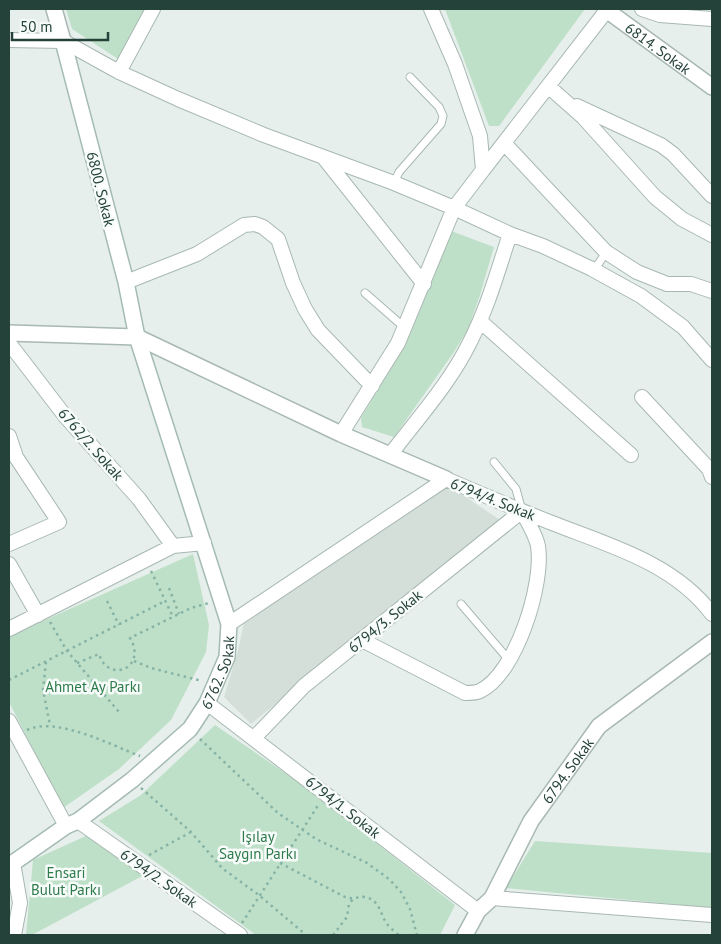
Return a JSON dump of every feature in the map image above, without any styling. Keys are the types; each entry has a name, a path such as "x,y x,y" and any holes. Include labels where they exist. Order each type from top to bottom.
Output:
{"street":[{"name":"6800. Sokak","path":"54,9 126,282 137,337"},
{"path":"120,72 153,9"},
{"path":"431,9 455,64 480,136 483,170"},
{"path":"342,434 398,343 454,208 606,9"},
{"name":"6814. Sokak","path":"606,9 712,87"},
{"path":"642,9 660,14 712,19"},
{"path":"9,40 63,41 120,72 178,99 264,135 394,183 510,234 543,246 592,269 641,296 683,327 712,360"},
{"path":"548,86 583,117 655,197 682,219 712,235"},
{"path":"565,100 661,145 674,154 712,196"},
{"path":"504,143 606,252 637,272 667,284 691,284 712,291"},
{"path":"324,157 424,284"},
{"path":"126,282 197,254 244,225 255,224 263,227 278,239 293,283 305,309 318,330 372,386"},
{"path":"390,455 450,377 469,344 480,321 510,234"},
{"path":"480,321 631,455"},
{"path":"9,332 137,337 342,434 446,478"},
{"name":"6762. Sokak","path":"10,861 72,823 132,780 190,729 207,703 227,657 230,624 137,337"},
{"name":"6762/2. Sokak","path":"9,343 65,416 139,499 173,546"},
{"path":"642,397 709,469 712,477"},
{"path":"9,436 16,457 59,522 9,544"},
{"name":"6794/4. Sokak","path":"230,624 446,478 522,511 640,557 677,578 706,605 712,614"},
{"path":"362,640 465,693 479,692 494,680 509,660 530,613 535,594 538,544 522,511"},
{"name":"6794/3. Sokak","path":"254,738 304,686 522,511"},
{"path":"9,629 173,546 204,543"},
{"path":"9,564 41,613"},
{"name":"6794. Sokak","path":"465,935 478,911 492,898 532,821 599,726 712,642"},
{"name":"6794/1. Sokak","path":"207,703 478,911"},
{"path":"9,721 16,736 72,823"},
{"name":"6794/2. Sokak","path":"72,823 136,862 238,934"},
{"path":"10,861 20,903 14,935"},
{"path":"492,898 712,915"}],"lane":[{"path":"394,183 399,172 441,124 443,116 439,107 410,77"},
{"path":"592,269 606,252"},
{"path":"365,293 405,328"},
{"path":"494,462 516,488 522,511"},
{"path":"461,604 509,660"}],"path":[{"path":"145,560 173,617"},
{"path":"169,588 179,614"},
{"path":"77,663 99,654 102,664 109,668 119,670 129,666 134,662 136,653 130,638 191,608 221,599"},
{"path":"106,601 118,625"},
{"path":"9,680 165,601"},
{"path":"41,613 67,651 118,712"},
{"path":"46,662 43,690 50,725"},
{"path":"134,662 216,684"},
{"path":"16,736 31,728 50,725 64,727 154,762"},
{"path":"190,729 278,813 316,839 367,863 389,879 401,892 410,908 417,935"},
{"path":"132,780 191,832 222,868 260,896 306,935"},
{"path":"238,934 280,863 326,794"},
{"path":"136,862 191,832"},
{"path":"280,863 345,897 353,899 366,897 372,900 378,906 387,924 398,935"},
{"path":"333,935 347,917 349,904 353,899"}],"shaded area":[{"path":"448,485 500,520 251,724 224,697 238,651 246,613"}],"green space":[{"path":"66,9 145,9 118,59 72,29"},
{"path":"445,9 585,9 499,126 489,126"},
{"path":"451,231 494,247 468,329 394,437 362,427 361,418 404,347"},
{"name":"Ahmet Ay Parkı","path":"193,554 209,625 206,652 171,720 119,769 63,808 9,702 9,636"},
{"name":"Işılay Saygın Parkı","path":"215,725 304,786 455,905 440,935 256,935 99,821 141,795"},
{"name":"Ensari Bulut Parkı","path":"88,835 144,875 32,935 26,935 33,860"},
{"path":"535,841 712,853 712,908 506,888"}]}
